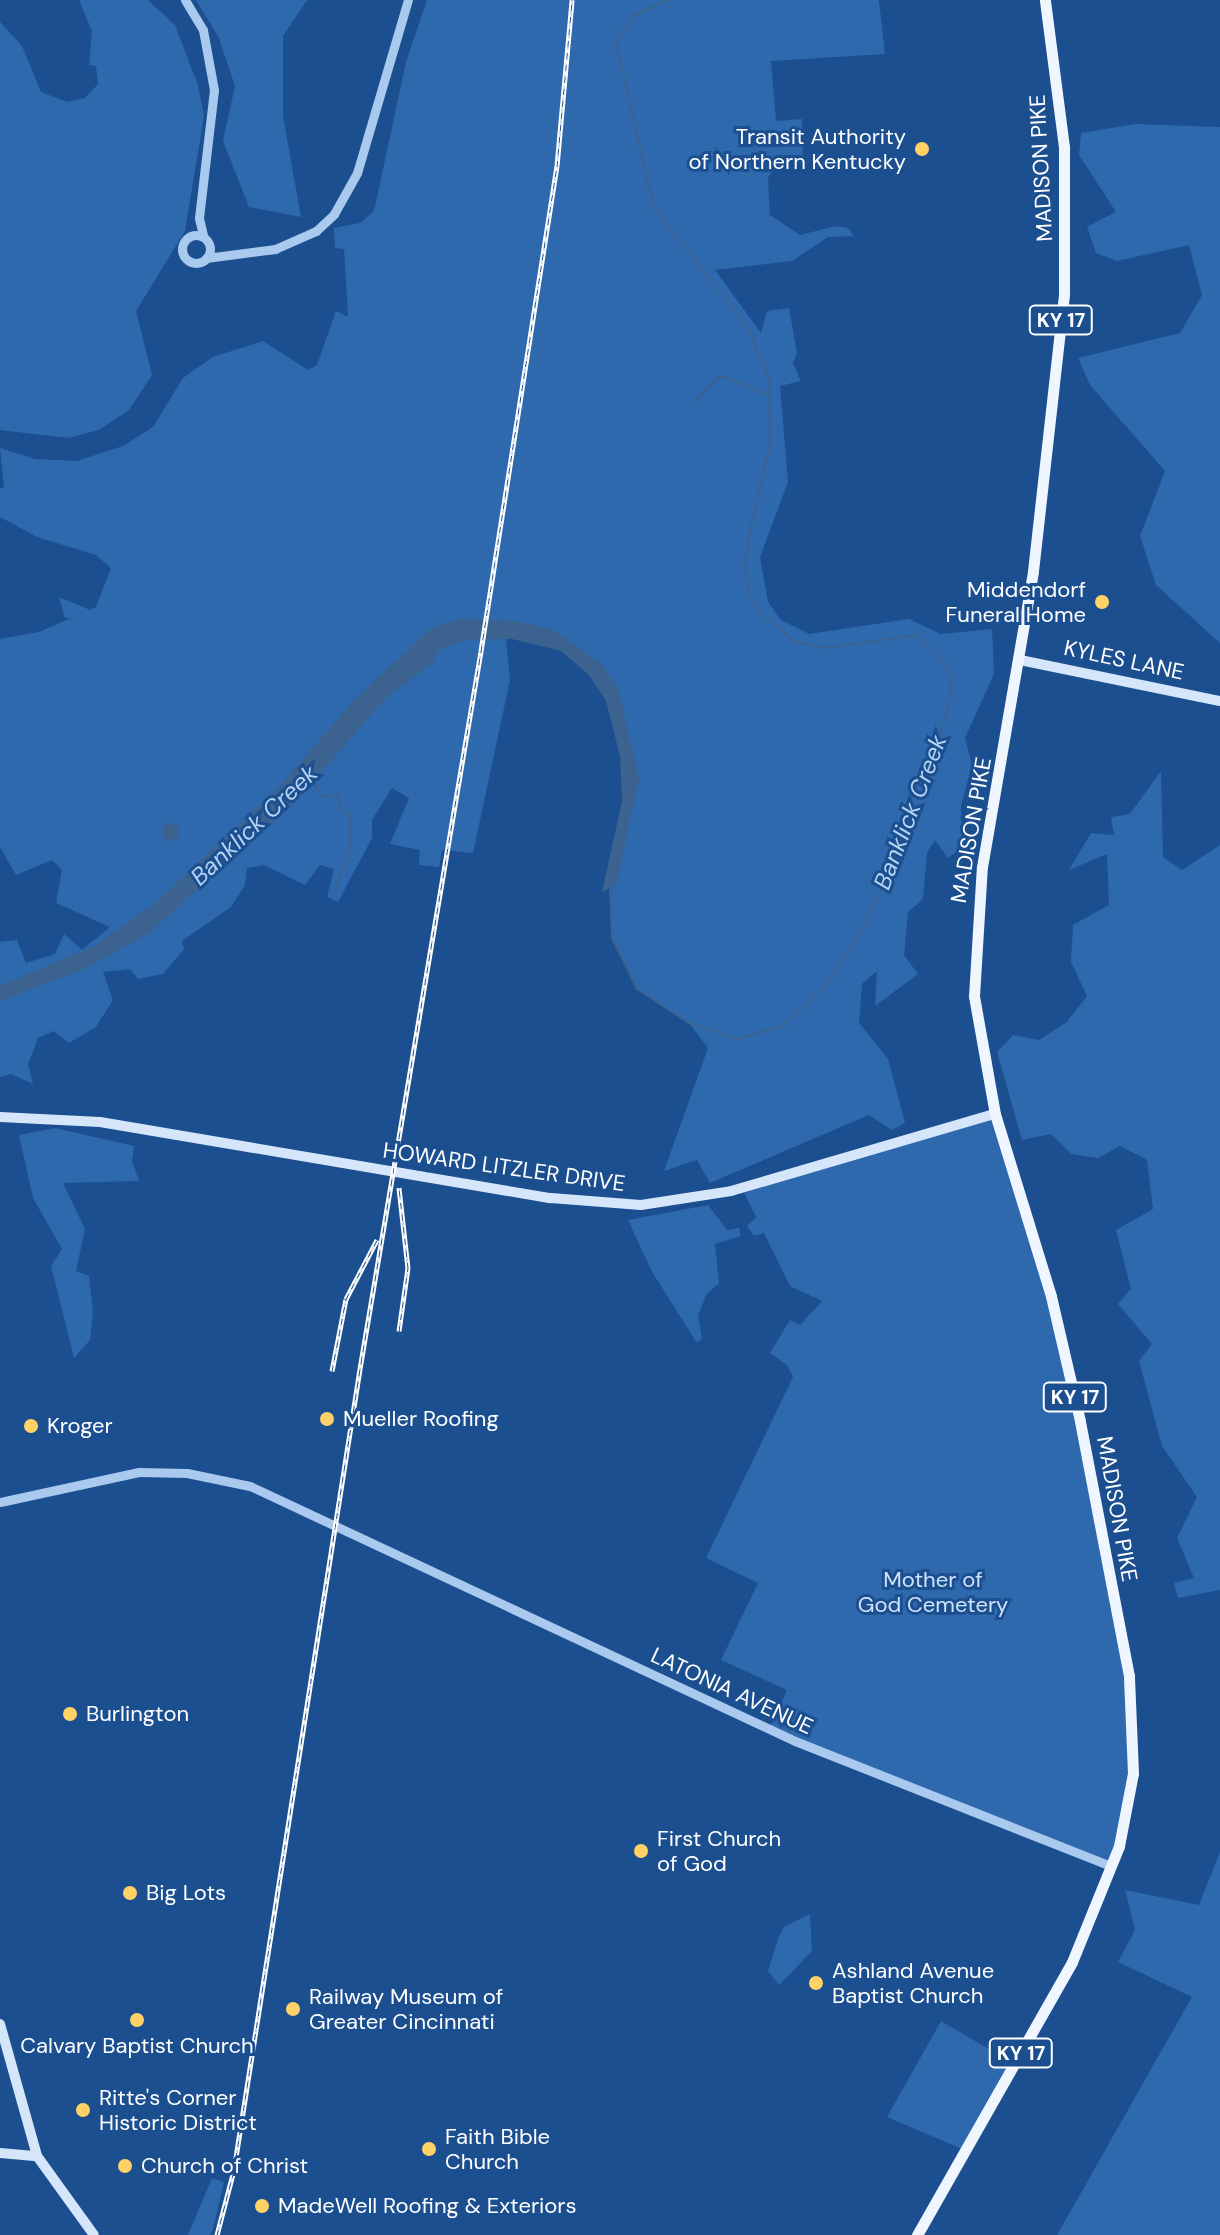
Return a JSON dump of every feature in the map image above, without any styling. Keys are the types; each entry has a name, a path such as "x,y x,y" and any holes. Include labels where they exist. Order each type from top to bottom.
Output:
{"main road":[{"name":"MADISON PIKE","path":"1045,0 1064,147 1067,222 1046,465 1020,660 975,937 977,1026 995,1114 1062,1341 1125,1655 1134,1726 1133,1773 1111,1866"},
{"name":"KYLES LANE","path":"1020,660 1220,701"},
{"name":"HOWARD LITZLER DRIVE","path":"0,1117 100,1122 551,1198 641,1205 731,1191 995,1114"},
{"name":"KY 17","path":"917,2235 1072,1962 1111,1866"},
{"path":"0,2024 37,2156 94,2235"},
{"path":"0,2153 37,2156"}],"street":[{"path":"185,0 203,30 214,90 199,218 182,243 184,258 198,263 228,252 275,249 297,242 334,214 357,173 408,0"},
{"path":"199,218 206,240 206,258"},
{"path":"189,236 206,240 228,252"},
{"name":"LATONIA AVENUE","path":"0,1502 113,1475 187,1473 259,1489 798,1742 1111,1866"}],"green space":[{"path":"79,0 148,0 175,25 198,85 204,116 185,231 136,311 152,375 129,410 99,430 68,438 0,430 0,22 22,46 41,92 67,102 85,98 98,84 96,66 89,65 92,31"},
{"path":"196,0 307,0 283,36 283,116 301,217 249,207 223,141 235,86 218,36"},
{"path":"427,0 879,0 885,54 771,61 776,121 802,119 803,160 776,166 768,178 770,215 800,235 836,226 848,228 854,236 828,237 792,261 715,270 761,333 767,311 789,308 797,353 793,363 801,381 780,386 788,482 760,557 768,602 781,620 809,634 909,619 941,634 992,629 994,674 965,738 972,765 961,806 962,847 948,858 935,840 927,853 923,899 908,912 904,955 918,974 875,1006 877,971 862,984 859,1023 888,1059 905,1123 892,1130 869,1115 710,1183 697,1160 664,1171 708,1048 689,1023 637,989 612,938 609,890 629,782 613,702 562,645 505,629 510,680 473,853 442,850 439,867 419,865 420,850 390,844 409,798 392,788 372,820 372,838 338,902 327,897 334,869 320,865 305,885 264,865 247,868 245,885 231,907 182,941 184,949 163,974 138,979 130,969 103,972 113,1000 96,1027 69,1043 54,1031 38,1038 28,1064 33,1084 11,1074 0,1077 0,942 17,940 26,963 55,954 64,934 82,950 110,927 56,903 62,870 52,860 16,875 0,847 0,639 39,632 71,618 65,618 59,597 90,610 96,607 111,568 96,555 37,537 0,517 0,488 4,488 0,448 35,459 77,461 123,446 153,427 183,378 213,357 263,341 308,370 317,365 336,311 348,317 344,249 335,248 334,228 360,223 374,211 406,62"},
{"path":"1135,124 1220,127 1220,643 1156,585 1140,536 1165,471 1090,385 1078,358 1180,333 1202,295 1189,245 1117,261 1096,253 1087,227 1116,212 1079,155 1081,133"},
{"path":"1161,771 1163,857 1182,870 1220,845 1220,1590 1178,1598 1174,1583 1194,1578 1177,1538 1197,1497 1162,1446 1139,1361 1152,1344 1118,1304 1131,1289 1116,1230 1153,1209 1147,1160 1120,1146 1098,1158 1071,1154 1051,1134 1022,1140 997,1052 1013,1035 1039,1040 1067,1022 1087,996 1071,962 1073,925 1109,905 1107,854 1069,870 1091,833 1114,835 1111,817 1130,814"},
{"name":"Mother of God Cemetery","path":"995,1114 1037,1250 1112,1596 1134,1747 1111,1866 769,1729 787,1690 721,1660 758,1583 706,1558 793,1377 787,1365 770,1353 790,1320 800,1325 822,1301 790,1286 764,1233 754,1236 747,1226 756,1217 742,1188"},
{"path":"55,1128 134,1146 132,1161 139,1181 63,1183 85,1229 76,1271 89,1276 93,1312 90,1340 74,1358 51,1266 62,1249 33,1198 19,1135"},
{"path":"708,1205 727,1230 739,1228 741,1236 715,1244 719,1283 706,1295 698,1316 702,1338 697,1343 652,1272 628,1220"},
{"path":"1220,1852 1220,2235 1057,2235 1192,1997 1118,1962 1135,1930 1125,1890 1199,1905"},
{"path":"810,1914 812,1951 779,1985 768,1971 778,1939 784,1927"},
{"path":"941,2021 1011,2062 962,2149 887,2117"},
{"path":"212,2178 224,2182 213,2229 210,2235 188,2235"}],"water":[{"path":"459,619 517,621 554,630 602,664 619,691 639,779 616,885 602,892 622,801 620,756 606,701 589,675 561,651 512,639 466,640 438,650 434,662 386,698 294,803 149,933 84,969 0,1001 0,986 96,945 153,905 281,785 353,701 431,628"},
{"path":"171,823 180,832 171,841 162,832"}],"waterway":[{"name":"Banklick Creek","path":"610,888 612,938 637,989 689,1023 736,1039 783,1026 829,982 858,938 900,851 906,810 946,718 952,684 947,666 917,635 824,648 796,642 760,613 748,591 745,564 770,445 769,379 748,328 654,208 616,44 631,17 668,0"},
{"path":"695,401 720,376 767,394"},
{"path":"313,781 322,797 337,794 344,813 350,815 351,848 335,891"}],"railway":[{"path":"217,2235 234,2170 361,1363 481,651 557,166 572,0"},
{"path":"399,1188 408,1268 399,1331"},
{"path":"332,1371 346,1299 377,1240"}],"place":[{"name":"Transit Authority of Northern Kentucky","path":"922,149"},
{"name":"Middendorf Funeral Home","path":"1102,602"},
{"name":"Mueller Roofing","path":"327,1419"},
{"name":"Kroger","path":"31,1426"},
{"name":"Burlington","path":"70,1714"},
{"name":"First Church of God","path":"641,1851"},
{"name":"Big Lots","path":"130,1893"},
{"name":"Ashland Avenue Baptist Church","path":"816,1983"},
{"name":"Railway Museum of Greater Cincinnati","path":"293,2009"},
{"name":"Calvary Baptist Church","path":"137,2020"},
{"name":"Ritte's Corner Historic District","path":"83,2110"},
{"name":"Faith Bible Church","path":"429,2149"},
{"name":"Church of Christ","path":"125,2166"},
{"name":"MadeWell Roofing & Exteriors","path":"262,2206"}]}
